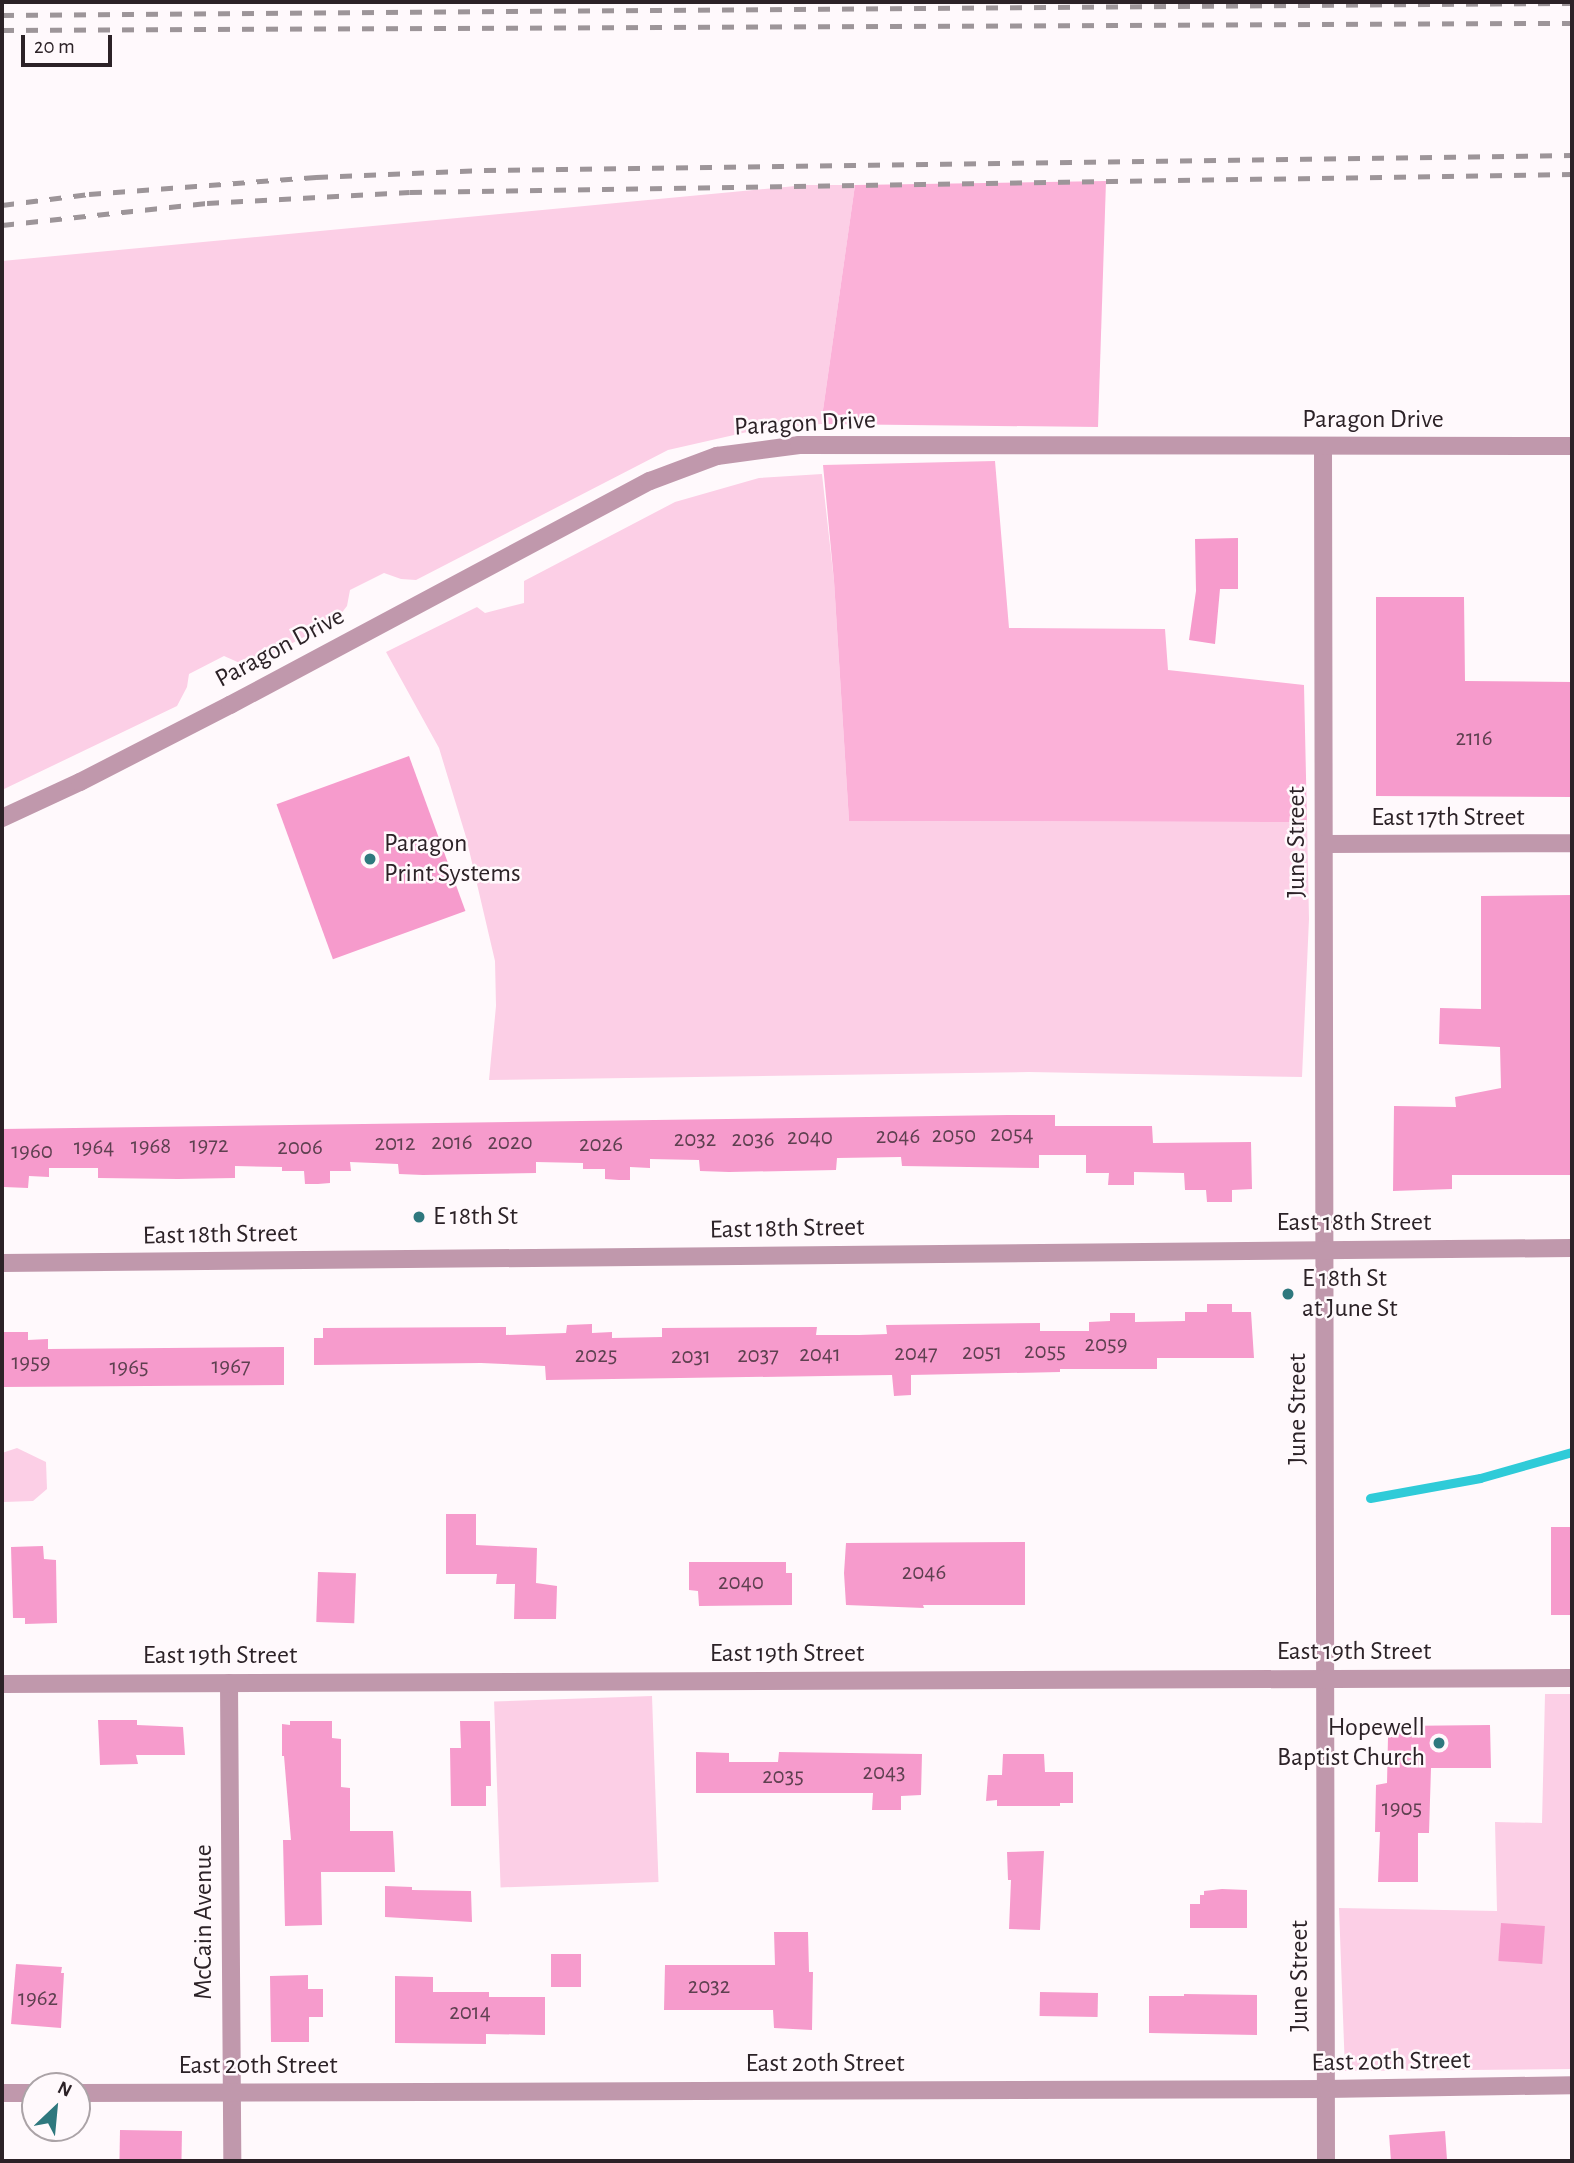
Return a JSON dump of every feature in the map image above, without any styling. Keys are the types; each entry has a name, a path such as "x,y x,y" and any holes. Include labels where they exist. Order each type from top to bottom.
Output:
{"street":[{"name":"Paragon Drive","path":"2,818 80,782 230,705 650,481 717,456 799,445 1572,446"},
{"name":"June Street","path":"1323,446 1326,2161"},
{"name":"East 17th Street","path":"1324,844 1572,844"},
{"name":"East 18th Street","path":"2,1263 1572,1248"},
{"name":"East 19th Street","path":"2,1684 1572,1678"},
{"name":"McCain Avenue","path":"229,1682 232,2161"},
{"name":"East 20th Street","path":"91,2093 1326,2089 1572,2085"},
{"path":"2,2093 21,2093"}],"shaded area":[{"path":"1106,181 1098,427 821,424 855,185"},
{"path":"806,185 855,185 821,424 756,430 668,450 416,580 401,579 384,573 350,590 347,606 336,620 270,655 242,664 224,656 189,674 187,687 177,706 2,790 2,261"},
{"path":"995,461 1009,628 1165,629 1168,670 1304,685 1307,822 849,821 834,581 823,465"},
{"path":"822,474 834,581 849,821 1307,822 1309,919 1302,1077 1029,1072 489,1080 496,1006 495,961 466,837 439,748 386,652 477,607 485,613 524,603 524,581 675,502 759,478"},
{"path":"17,1448 46,1462 47,1489 33,1501 4,1502 2,1453"},
{"path":"1545,1694 1572,1694 1572,2069 1345,2071 1339,1908 1497,1911 1495,1822 1542,1823"},
{"path":"652,1696 658,1882 501,1887 494,1702"}],"building":[{"path":"1238,538 1238,589 1220,589 1215,644 1189,640 1196,591 1195,539"},
{"path":"1376,597 1464,597 1465,681 1572,682 1572,797 1376,796"},
{"path":"409,756 465,911 333,959 277,804"},
{"path":"1572,895 1572,1175 1452,1175 1452,1189 1393,1191 1394,1106 1456,1107 1455,1097 1501,1088 1500,1047 1439,1044 1440,1008 1481,1009 1481,896"},
{"path":"1055,1115 1055,1126 1152,1126 1153,1143 1251,1142 1252,1189 1232,1190 1232,1202 1207,1202 1206,1190 1185,1190 1184,1173 1134,1172 1134,1185 1108,1185 1109,1173 1086,1173 1086,1155 1039,1155 1039,1168 902,1166 901,1157 837,1158 836,1170 729,1172 700,1171 699,1160 650,1159 650,1168 630,1167 630,1180 605,1179 605,1169 583,1169 583,1163 536,1162 536,1173 423,1175 399,1174 398,1164 350,1162 351,1171 330,1171 330,1183 318,1184 305,1184 304,1171 282,1171 282,1167 235,1166 235,1178 178,1179 98,1178 98,1168 49,1168 49,1177 29,1176 28,1188 4,1187 2,1176 2,1129"},
{"path":"1207,1304 1232,1304 1232,1312 1251,1312 1254,1358 1157,1358 1157,1369 1060,1369 1060,1372 911,1375 911,1395 894,1396 892,1375 546,1380 545,1366 481,1363 314,1365 314,1338 323,1338 323,1328 506,1327 506,1335 566,1333 567,1325 592,1324 592,1333 612,1332 612,1338 662,1337 662,1328 817,1327 816,1335 859,1335 887,1334 886,1325 1040,1323 1040,1331 1089,1331 1089,1322 1110,1321 1110,1313 1135,1313 1135,1322 1185,1321 1185,1312 1207,1312"},
{"path":"3,1332 28,1332 28,1340 48,1339 48,1349 284,1347 284,1385 2,1387"},
{"path":"446,1514 476,1514 476,1545 537,1548 536,1583 557,1586 556,1619 514,1619 515,1584 496,1584 497,1574 446,1574"},
{"path":"1551,1527 1572,1527 1572,1615 1551,1615"},
{"path":"1025,1542 1025,1605 923,1605 924,1608 846,1605 846,1543"},
{"path":"43,1546 44,1559 56,1560 57,1623 25,1624 25,1618 13,1618 11,1547"},
{"path":"689,1562 786,1562 786,1573 792,1573 792,1605 699,1606 698,1591 689,1590"},
{"path":"318,1572 356,1573 354,1623 316,1622"},
{"path":"98,1720 137,1720 137,1725 183,1727 185,1755 136,1755 138,1764 100,1765"},
{"path":"290,1721 332,1721 332,1738 341,1739 341,1787 350,1788 350,1831 393,1831 395,1872 321,1872 322,1925 285,1926 283,1840 291,1840 282,1756 282,1724 290,1725"},
{"path":"460,1721 490,1721 491,1786 486,1786 486,1806 451,1806 450,1748 461,1748"},
{"path":"1490,1725 1491,1768 1431,1768 1429,1833 1418,1833 1418,1882 1378,1882 1380,1832 1375,1832 1376,1785 1387,1783 1388,1737 1397,1737 1397,1726"},
{"path":"696,1752 729,1753 729,1762 778,1762 779,1752 922,1754 921,1795 901,1796 901,1810 872,1810 873,1793 696,1793"},
{"path":"1003,1754 1044,1754 1045,1772 1073,1772 1073,1803 1060,1803 1060,1806 997,1806 997,1800 986,1801 988,1775 1002,1775"},
{"path":"1044,1851 1040,1930 1009,1929 1011,1880 1008,1880 1007,1852"},
{"path":"385,1886 412,1887 412,1890 471,1891 472,1922 385,1917"},
{"path":"1247,1890 1247,1928 1190,1928 1190,1904 1200,1904 1200,1895 1204,1895 1204,1891"},
{"path":"1501,1923 1545,1926 1542,1964 1498,1961"},
{"path":"774,1932 808,1932 809,1972 813,1972 812,2030 774,2028 773,2010 664,2010 665,1965 775,1965"},
{"path":"551,1954 581,1954 581,1987 551,1987"},
{"path":"16,1964 62,1967 61,2028 11,2024"},
{"path":"308,1975 308,1989 323,1989 323,2017 309,2017 309,2042 271,2042 270,1976"},
{"path":"395,1976 433,1977 433,1992 489,1992 489,1997 545,1997 545,2035 486,2034 486,2044 395,2043"},
{"path":"1040,1992 1098,1993 1098,2017 1040,2016"},
{"path":"1257,1995 1257,2035 1149,2033 1149,1996"},
{"path":"120,2130 182,2131 181,2161 119,2161"},
{"path":"1445,2131 1447,2161 1391,2161 1389,2135"}],"waterway":[{"path":"1370,1498 1480,1478 1572,1452"}],"railway":[{"path":"2,15 1572,3"},
{"path":"2,30 1572,23"},
{"path":"2,205 89,194 316,177 484,170 1572,155"},
{"path":"2,225 207,203 410,192 1572,174"}],"place":[{"name":"Paragon Print Systems","path":"370,859"},
{"name":"E 18th St","path":"419,1217"},
{"name":"E 18th St at June St","path":"1288,1294"},
{"name":"Hopewell Baptist Church","path":"1439,1743"}]}
